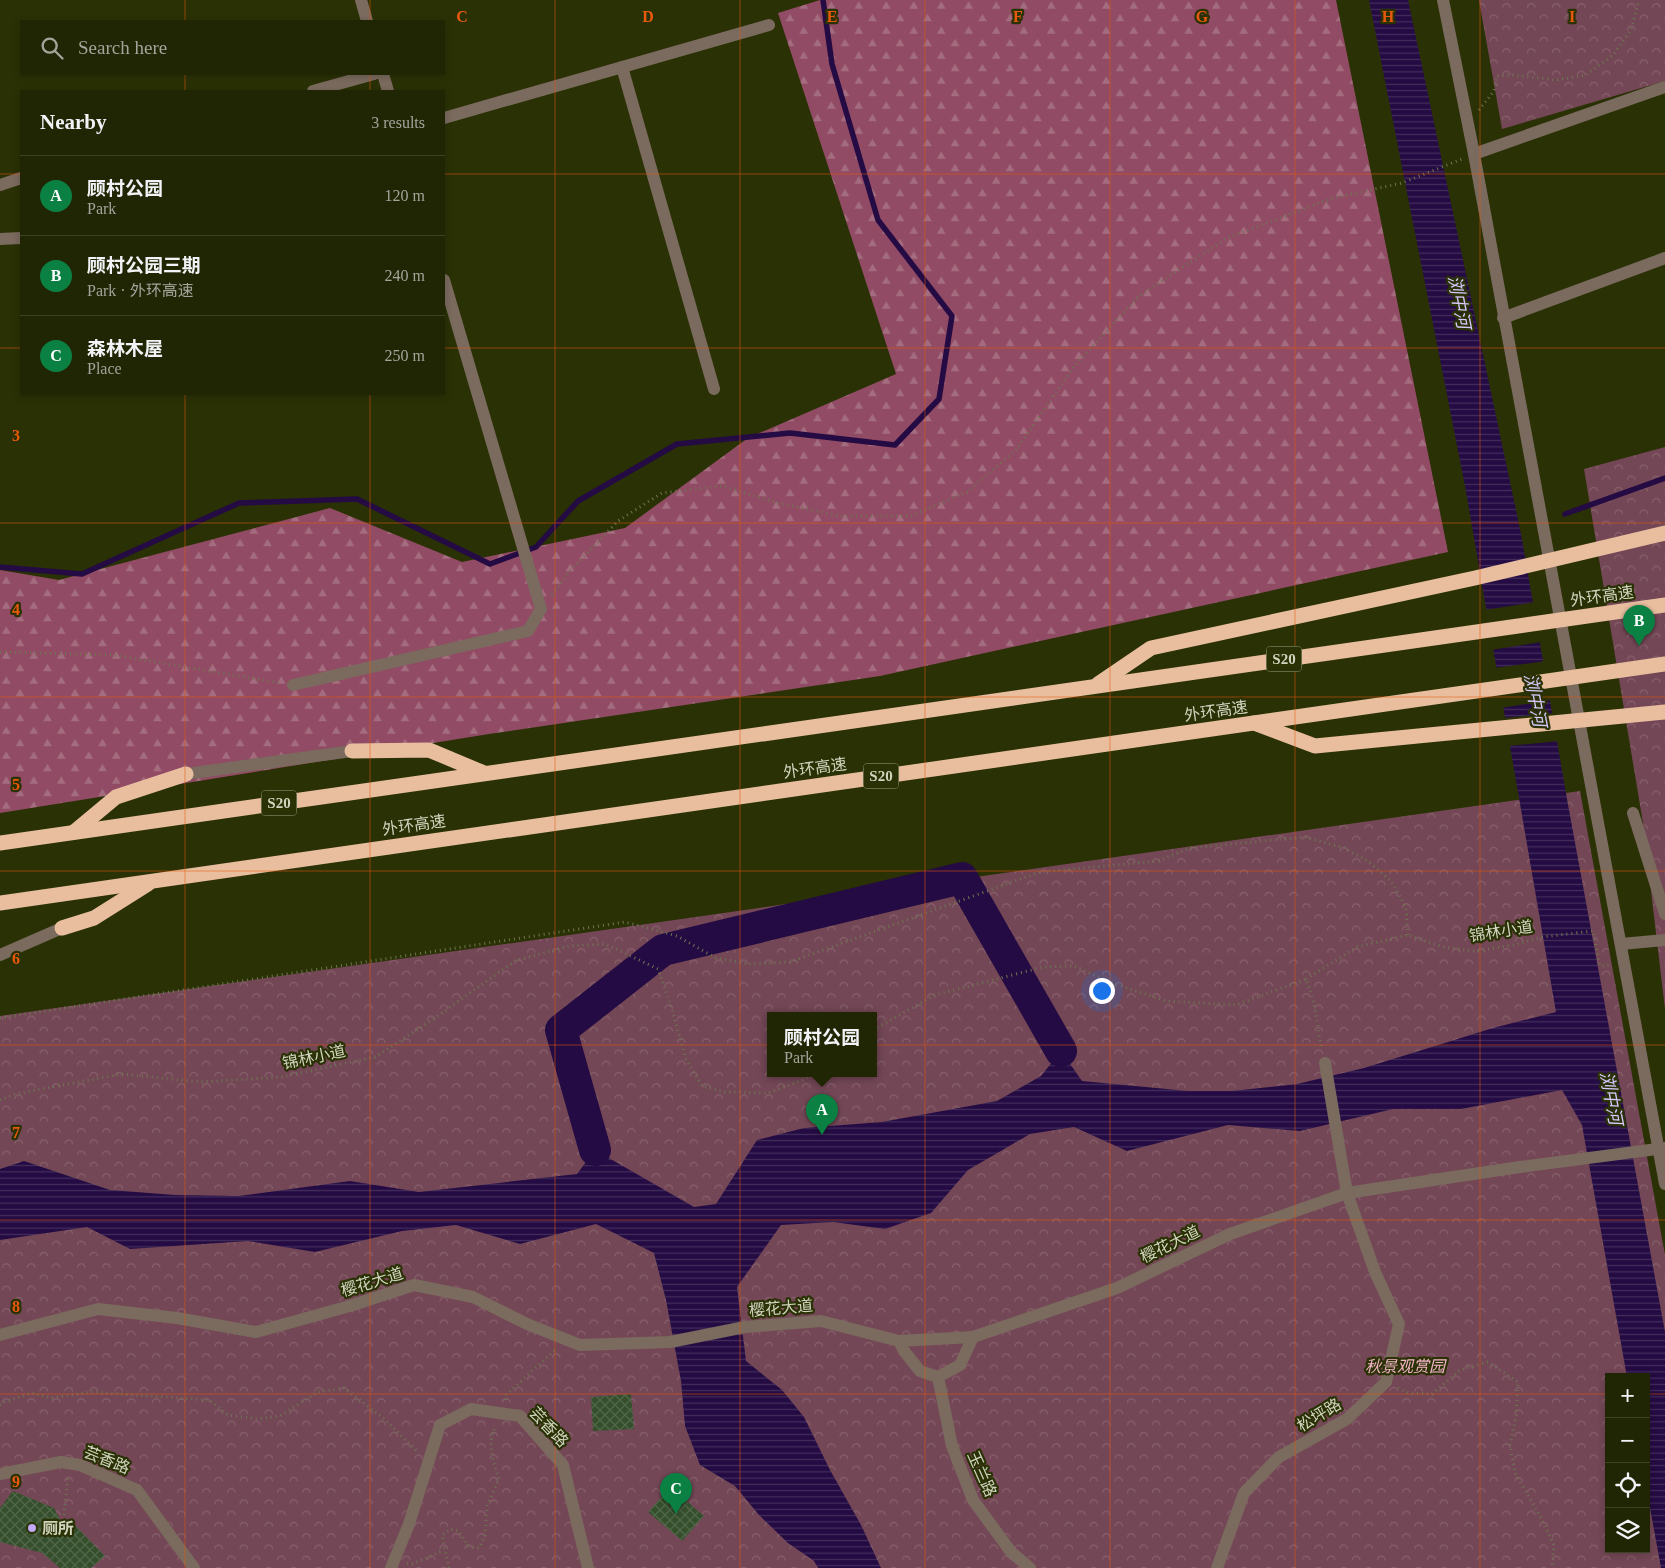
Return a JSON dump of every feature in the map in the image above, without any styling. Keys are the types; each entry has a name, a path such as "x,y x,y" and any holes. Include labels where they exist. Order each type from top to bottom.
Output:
{"highway":[{"path":"1094,687 1150,648 1475,578 1665,533"},
{"name":"外环高速","path":"0,844 1665,605"},
{"name":"外环高速","path":"0,903 1665,664"},
{"path":"1253,723 1315,746 1665,712"},
{"path":"352,751 429,750 485,774"},
{"path":"73,833 116,798 186,774"},
{"path":"62,928 94,918 153,881"}],"street":[{"path":"361,0 367,20"},
{"path":"1443,0 1465,116 1469,156 1503,318 1665,1184"},
{"path":"445,118 769,25"},
{"path":"622,67 714,389"},
{"path":"317,90 370,75"},
{"path":"1469,156 1665,87"},
{"path":"0,184 20,178"},
{"path":"0,239 20,238"},
{"path":"1503,318 1665,258"},
{"path":"293,685 528,631 541,610 445,283"},
{"path":"186,774 352,751"},
{"path":"1633,814 1665,914"},
{"path":"0,956 62,928"},
{"path":"1621,944 1665,940"},
{"path":"1325,1063 1347,1193 1375,1272 1399,1324 1386,1382"},
{"name":"樱花大道","path":"0,1335 98,1309 177,1318 256,1332 350,1306 414,1285 474,1297 527,1324 580,1345 670,1342 745,1328 822,1320 899,1341 973,1336 1117,1288 1230,1234 1347,1193 1520,1167 1665,1148"},
{"path":"899,1341 904,1351 920,1371 938,1377 960,1365 973,1336"},
{"name":"玉兰路","path":"938,1377 952,1446 973,1500 1010,1552 1030,1568"},
{"name":"松坪路","path":"1216,1568 1244,1493 1279,1457 1347,1419 1386,1382"},
{"name":"芸香路","path":"392,1565 409,1524 440,1425 471,1409 520,1416 562,1466 588,1568"},
{"name":"芸香路","path":"0,1474 61,1462 80,1465 136,1490 194,1568"}],"path":[{"path":"1465,116 1478,112 1494,91 1497,76 1512,75 1556,80 1586,74 1614,54 1631,30 1639,0"},
{"path":"541,610 569,572 618,521 662,493 722,486 778,503 840,516 910,516 967,492 1016,450 1075,365 1139,296 1227,238 1330,199 1402,183 1469,156"},
{"path":"0,652 114,655 293,685"},
{"path":"0,1018 625,922 677,936 716,958 749,964 790,962 1040,872 1158,861 1190,848 1305,837 1344,848 1369,862 1392,881 1406,907 1408,935 1357,947 1306,980 1236,1005 1166,1001 1115,984 1074,966 1043,967 935,995 877,1028"},
{"name":"锦林小道","path":"1408,935 1443,947 1474,951 1514,945 1542,938 1593,931 1600,966 1624,964"},
{"name":"锦林小道","path":"0,1100 15,1094 121,1074 200,1082 272,1078 375,1057 432,1020 515,961 569,946 605,944 658,969 686,1060 702,1086 725,1092 768,1093 808,1077"},
{"path":"1306,980 1313,998 1325,1063"},
{"path":"449,1568 442,1535 450,1529 459,1531 468,1546 479,1548 485,1536 487,1506 499,1479 491,1455 493,1432 502,1413 506,1395 566,1339"},
{"path":"1386,1382 1409,1393 1432,1394 1460,1370 1488,1362 1518,1382 1516,1417 1510,1445 1515,1473 1540,1516 1554,1545 1552,1568"},
{"path":"0,1405 32,1393 52,1398 91,1392 209,1400 228,1415 256,1419 280,1416 318,1392 344,1388 382,1417 417,1452 430,1456"},
{"path":"64,1515 67,1479 80,1465"},
{"path":"392,1565 413,1564 444,1550"}],"green space":[{"path":"820,0 1336,0 1448,552 880,676 489,734 0,813 0,570 59,580 330,508 462,562 625,528 748,438 896,374 778,13"},
{"path":"1479,0 1665,0 1665,81 1502,129"},
{"path":"1665,447 1665,1009 1643,823 1584,469"},
{"name":"秋景观赏园","path":"1580,791 1665,1255 1665,1568 0,1568 0,1016"}],"water":[{"name":"浏中河","path":"1369,0 1408,0 1521,534 1567,799 1665,1332 1665,1568 1661,1568 1650,1508 1650,1373 1626,1373 1582,1125 1562,1090 1461,1109 1393,1109 1300,1131 1228,1125 1127,1151 1074,1127 1030,1134 968,1170 931,1213 885,1229 833,1222 781,1225 737,1287 746,1361 782,1390 804,1417 830,1470 861,1525 881,1568 818,1568 814,1561 788,1543 759,1515 735,1486 700,1465 685,1426 681,1381 666,1300 654,1253 596,1224 520,1244 456,1225 402,1231 315,1252 248,1241 130,1249 87,1227 0,1240 0,1169 24,1161 110,1190 175,1195 239,1196 350,1181 419,1192 577,1174 595,1150 694,1207 716,1204 757,1140 804,1128 882,1122 997,1101 1041,1076 1061,1051 1082,1081 1188,1091 1232,1091 1297,1084 1364,1068 1493,1028 1556,1012 1465,486"}],"pier":[{"path":"1535,602 1542,642 1491,650 1484,610"},
{"path":"1546,661 1552,700 1501,708 1494,668"},
{"path":"1555,713 1560,741 1508,746 1503,718"}],"building":[{"path":"631,1394 634,1429 593,1431 591,1397"},
{"path":"670,1487 704,1516 682,1541 648,1512"},
{"name":"厕所","path":"13,1491 54,1508 66,1531 75,1525 105,1556 91,1568 60,1568 42,1553 0,1542 0,1508"}],"waterway":[{"path":"0,567 82,574 239,503 357,499 490,564 536,547 578,501 677,444 790,433 895,445 939,399 952,316 878,220 832,64 823,0"},
{"path":"1565,514 1665,478"},
{"path":"595,1150 561,1030 663,950 962,878 1061,1051"}],"place":[{"name":"顾村公园三期","path":"1639,646"},
{"name":"顾村公园","path":"822,1135"},
{"name":"森林木屋","path":"676,1514"},
{"name":"厕所","path":"32,1528"}]}
